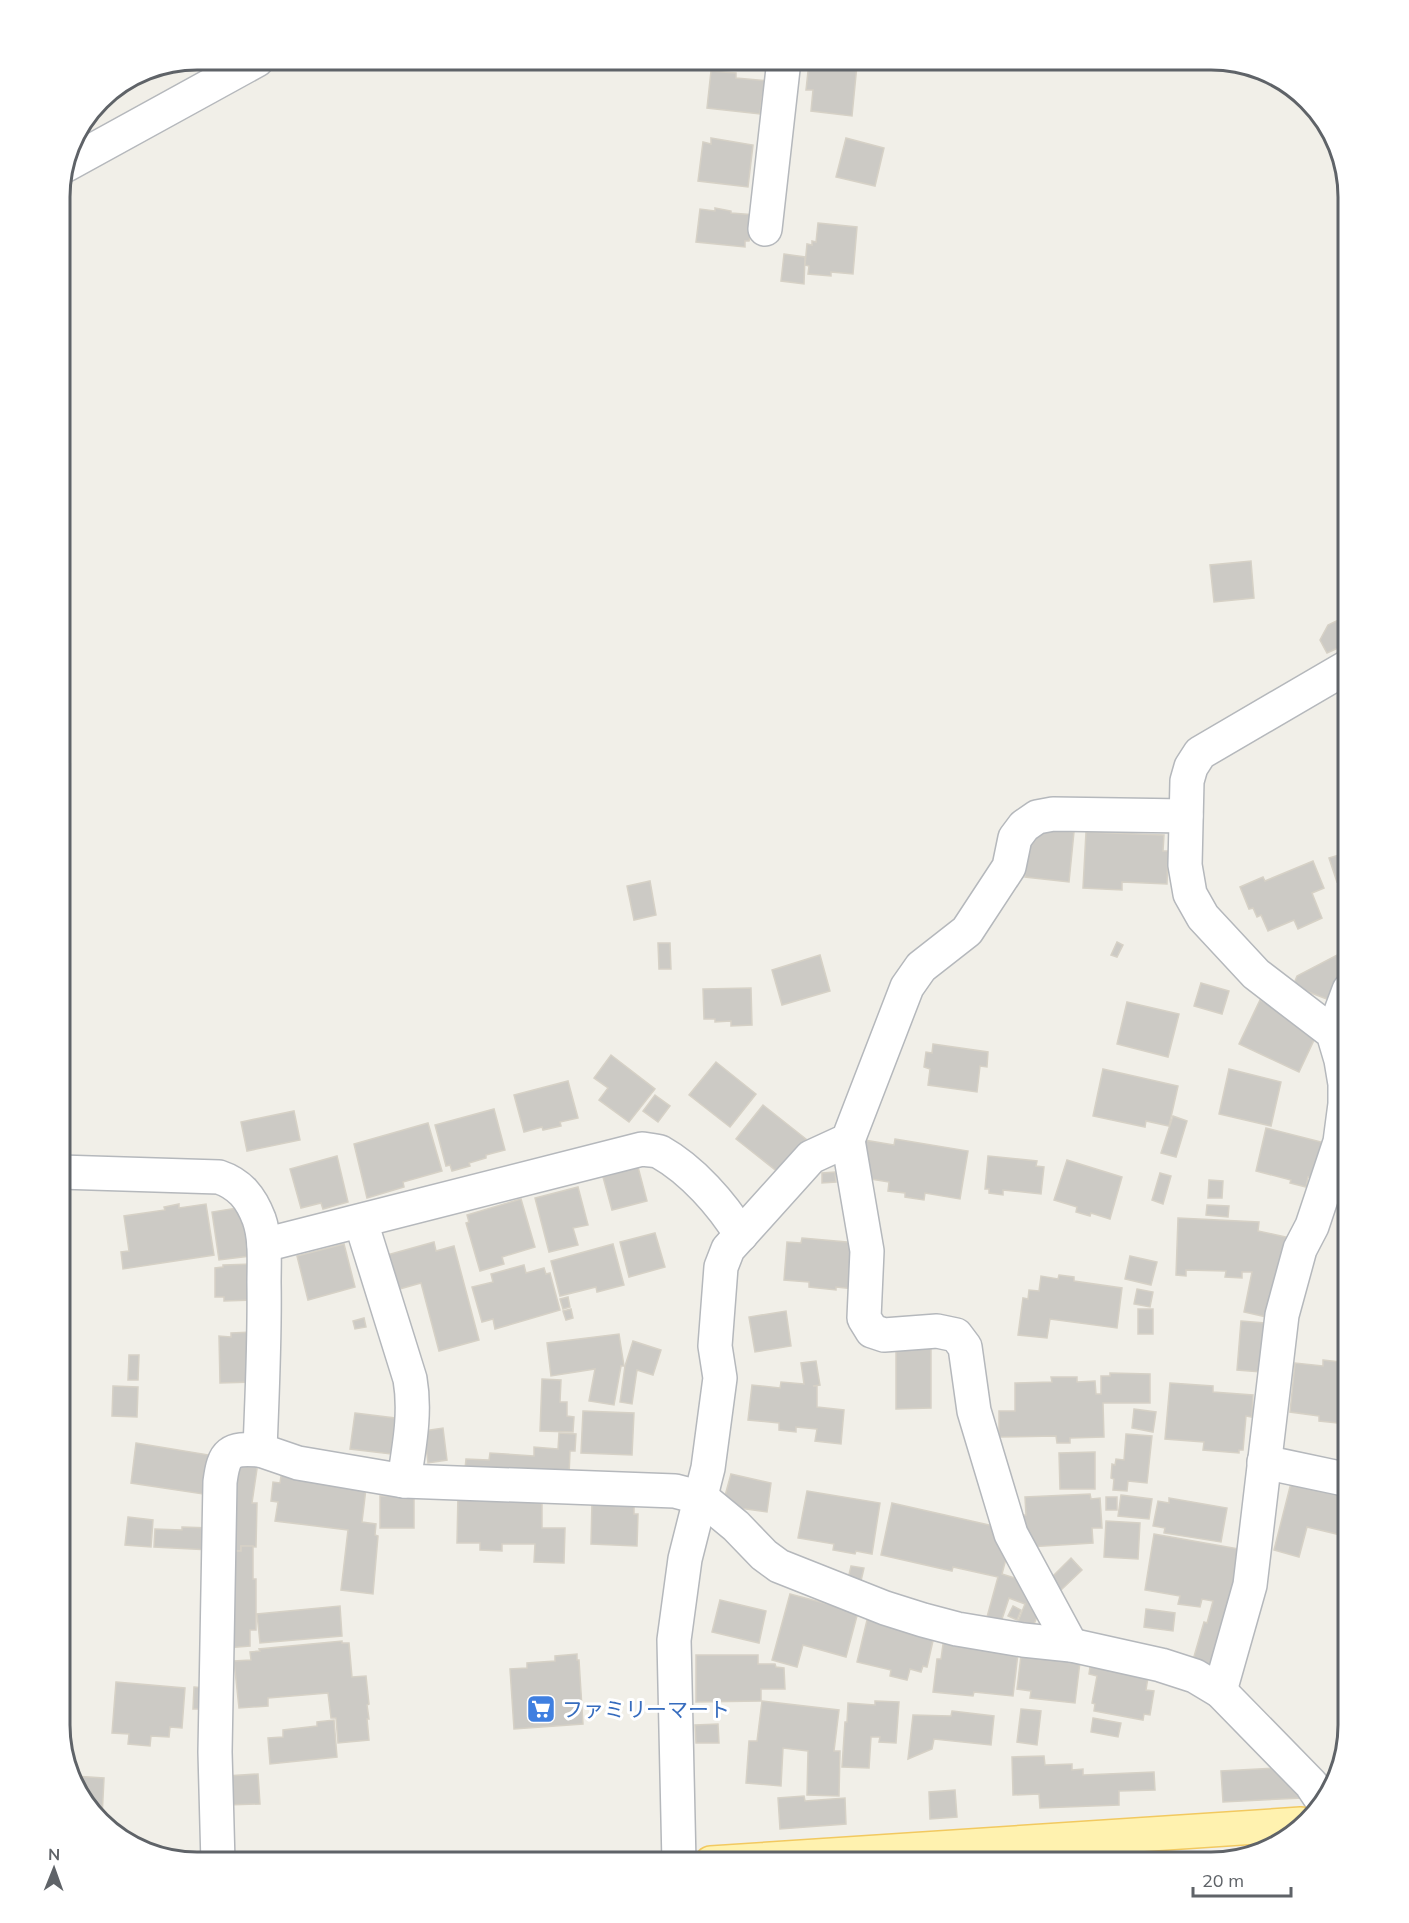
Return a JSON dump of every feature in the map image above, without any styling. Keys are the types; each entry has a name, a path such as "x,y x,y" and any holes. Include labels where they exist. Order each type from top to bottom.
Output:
{"main road":[{"path":"877,1852 1290,1825"}],"street":[{"path":"77,159 237,71"},
{"path":"765,229 783,71"},
{"path":"1338,672 1200,753 1191,767 1187,782 1186,816 1187,881 1190,894 1203,917 1256,974 1333,1033 1338,1050"},
{"path":"1071,1645 1011,1534 974,1411 965,1347 956,1335 937,1331 884,1335 872,1331 864,1318 867,1251 848,1140 907,987 921,967 967,931 1009,867 1015,838 1024,826 1037,817 1053,814 1186,816"},
{"path":"1333,1033 1338,1020"},
{"path":"680,1852 674,1640 685,1559 708,1467 720,1378 715,1346 721,1267 728,1249 811,1157 848,1140"},
{"path":"1220,1691 1250,1585 1282,1315 1300,1249 1312,1226 1338,1148"},
{"path":"264,1245 642,1149 658,1151 701,1183 741,1235"},
{"path":"71,1172 219,1177 241,1188 259,1220 264,1245 265,1307 260,1450"},
{"path":"361,1222 410,1379 414,1400 404,1480"},
{"path":"218,1852 215,1752 220,1482 225,1460 230,1452 240,1449 260,1450 298,1463 404,1480 626,1488 675,1491 702,1498 779,1566 923,1620 957,1629 1071,1645 1161,1665 1195,1676 1220,1691 1311,1784 1318,1795"},
{"path":"1264,1462 1338,1478"}],"building":[{"path":"711,71 736,73 736,78 771,81 769,98 762,97 760,114 707,108"},
{"path":"808,71 856,71 852,116 811,111 813,90 806,90"},
{"path":"711,138 753,145 748,187 698,181 703,142 711,144"},
{"path":"846,138 884,148 875,186 836,177"},
{"path":"715,208 731,211 731,213 756,215 749,241 745,241 745,247 696,242 700,209 715,211"},
{"path":"818,223 857,227 853,274 831,272 831,276 808,274 809,266 805,265 807,244 812,245 812,241 816,242"},
{"path":"784,254 805,257 804,284 781,281"},
{"path":"1251,561 1254,598 1214,602 1210,565"},
{"path":"1338,620 1338,648 1327,653 1320,640 1328,625"},
{"path":"1038,828 1074,832 1069,882 1025,877 1030,831"},
{"path":"1086,832 1164,835 1163,851 1168,851 1167,884 1122,882 1122,890 1083,888"},
{"path":"1338,855 1338,882 1337,882 1329,858"},
{"path":"1313,861 1324,888 1312,893 1322,918 1298,929 1294,920 1268,931 1261,915 1257,917 1253,908 1249,909 1240,887 1263,877 1265,881"},
{"path":"650,881 656,915 634,920 627,886"},
{"path":"1117,942 1123,945 1117,957 1111,955"},
{"path":"658,943 670,943 671,969 659,969"},
{"path":"820,955 830,991 782,1005 772,970"},
{"path":"1338,955 1338,987 1332,1001 1293,986 1297,976"},
{"path":"1201,983 1229,991 1222,1014 1194,1006"},
{"path":"751,988 752,1025 731,1026 731,1021 715,1022 715,1019 704,1019 703,989"},
{"path":"1260,1000 1306,1026 1304,1032 1315,1038 1299,1072 1239,1044"},
{"path":"1127,1002 1179,1014 1168,1057 1117,1044"},
{"path":"933,1044 988,1052 987,1067 980,1066 977,1092 928,1085 930,1069 924,1067 926,1052 932,1053"},
{"path":"611,1055 655,1089 629,1122 599,1100 608,1088 594,1078"},
{"path":"716,1062 756,1094 730,1127 689,1095"},
{"path":"1103,1069 1178,1086 1169,1126 1146,1121 1145,1127 1093,1116"},
{"path":"1229,1069 1281,1082 1271,1126 1219,1114"},
{"path":"568,1081 578,1118 560,1122 561,1126 543,1130 542,1127 524,1132 514,1095"},
{"path":"655,1095 670,1106 658,1122 643,1111"},
{"path":"763,1105 806,1139 779,1173 736,1139"},
{"path":"494,1109 505,1150 486,1155 486,1158 469,1163 470,1166 452,1171 450,1165 446,1166 435,1125"},
{"path":"294,1111 300,1140 247,1151 241,1122"},
{"path":"1173,1116 1187,1121 1176,1157 1161,1153"},
{"path":"428,1123 442,1171 403,1182 404,1187 367,1198 354,1144"},
{"path":"1266,1128 1325,1143 1316,1179 1308,1177 1306,1187 1290,1183 1291,1180 1256,1171"},
{"path":"895,1139 968,1151 960,1199 925,1193 924,1200 905,1197 905,1193 888,1191 889,1182 871,1179 864,1140 894,1145"},
{"path":"337,1156 348,1202 323,1209 321,1203 301,1208 290,1169"},
{"path":"988,1156 1037,1161 1036,1166 1044,1167 1041,1194 1003,1190 1003,1195 989,1193 989,1189 985,1189"},
{"path":"1067,1160 1122,1177 1110,1219 1091,1213 1090,1216 1076,1212 1077,1207 1054,1200"},
{"path":"638,1167 647,1201 612,1210 603,1177"},
{"path":"835,1172 836,1182 822,1183 822,1173"},
{"path":"1160,1173 1171,1176 1163,1204 1152,1200"},
{"path":"1209,1180 1223,1181 1222,1198 1208,1198"},
{"path":"578,1187 588,1225 573,1228 578,1245 549,1252 535,1198"},
{"path":"521,1199 535,1247 502,1257 504,1264 480,1271 466,1223 469,1222 467,1215"},
{"path":"179,1204 179,1208 206,1204 214,1255 123,1269 121,1252 129,1251 124,1216 165,1210 164,1207"},
{"path":"1207,1205 1229,1206 1228,1217 1206,1215"},
{"path":"243,1207 250,1256 219,1260 212,1212"},
{"path":"1178,1218 1259,1222 1258,1231 1286,1237 1271,1318 1244,1312 1252,1272 1242,1272 1242,1278 1225,1277 1226,1271 1186,1270 1186,1276 1176,1275"},
{"path":"655,1233 665,1267 629,1277 620,1242"},
{"path":"802,1238 858,1243 854,1289 809,1287 809,1282 784,1280 787,1242 801,1243"},
{"path":"434,1242 436,1251 454,1246 479,1340 439,1351 421,1283 396,1290 387,1255"},
{"path":"344,1244 355,1287 308,1300 297,1256"},
{"path":"613,1244 624,1285 597,1292 596,1287 560,1296 551,1261"},
{"path":"1130,1256 1157,1262 1151,1285 1125,1279"},
{"path":"253,1264 254,1300 224,1301 224,1297 215,1297 215,1268 223,1267 223,1265"},
{"path":"524,1265 526,1273 544,1268 546,1274 550,1273 560,1310 495,1329 493,1319 482,1322 472,1287 493,1282 491,1274"},
{"path":"1059,1275 1074,1277 1074,1281 1122,1288 1117,1328 1050,1319 1047,1338 1018,1335 1023,1298 1028,1299 1029,1290 1039,1291 1041,1276 1058,1279"},
{"path":"1137,1289 1153,1292 1150,1307 1134,1304"},
{"path":"568,1297 570,1307 563,1309 560,1299"},
{"path":"571,1309 573,1318 566,1320 563,1311"},
{"path":"1138,1309 1153,1309 1153,1334 1138,1334"},
{"path":"786,1311 791,1346 755,1352 749,1317"},
{"path":"364,1318 366,1327 355,1329 353,1321"},
{"path":"1241,1321 1265,1323 1261,1372 1237,1370"},
{"path":"253,1332 254,1382 220,1383 219,1336 231,1337 231,1333"},
{"path":"619,1334 624,1366 621,1366 614,1405 589,1401 595,1369 551,1376 547,1343"},
{"path":"633,1341 661,1350 653,1375 637,1370 632,1404 620,1402 625,1366"},
{"path":"896,1341 931,1341 931,1408 896,1409"},
{"path":"129,1355 139,1355 138,1380 128,1380"},
{"path":"1323,1360 1338,1362 1338,1423 1319,1421 1319,1416 1290,1412 1295,1363 1323,1366"},
{"path":"816,1361 820,1385 813,1386 817,1386 817,1407 844,1410 841,1444 815,1441 817,1429 796,1427 796,1432 779,1430 779,1423 748,1420 752,1385 780,1388 781,1382 804,1384 801,1363"},
{"path":"1110,1373 1150,1374 1150,1403 1103,1403 1104,1437 1070,1438 1070,1443 1057,1443 1056,1436 999,1437 999,1411 1015,1411 1015,1383 1052,1382 1051,1377 1077,1377 1077,1382 1095,1381 1096,1394 1101,1394 1101,1376 1110,1376"},
{"path":"542,1379 561,1380 560,1402 567,1402 567,1416 574,1417 573,1432 540,1431"},
{"path":"1170,1383 1213,1386 1213,1392 1253,1395 1252,1417 1246,1416 1243,1450 1239,1450 1239,1453 1203,1450 1204,1442 1165,1439"},
{"path":"113,1386 138,1387 137,1417 112,1416"},
{"path":"1134,1409 1156,1412 1153,1432 1132,1428"},
{"path":"583,1411 634,1413 632,1455 581,1453"},
{"path":"355,1413 395,1418 391,1454 350,1449"},
{"path":"443,1428 447,1460 428,1463 424,1431"},
{"path":"559,1433 576,1434 575,1451 570,1451 569,1476 465,1469 466,1459 489,1460 490,1453 534,1456 534,1447 558,1449"},
{"path":"1126,1434 1152,1436 1147,1483 1128,1481 1127,1491 1113,1490 1112,1464 1115,1465 1116,1459 1124,1460"},
{"path":"136,1443 209,1455 203,1494 131,1483"},
{"path":"1095,1452 1095,1489 1060,1489 1059,1453"},
{"path":"234,1458 258,1462 252,1503 257,1503 256,1547 241,1546 241,1551 226,1551"},
{"path":"282,1469 367,1480 362,1522 376,1524 375,1535 378,1536 373,1594 341,1590 348,1530 275,1521 278,1502 271,1501 273,1482 280,1483"},
{"path":"731,1474 771,1483 767,1512 723,1503"},
{"path":"1292,1479 1338,1490 1338,1534 1307,1527 1299,1557 1274,1550"},
{"path":"807,1491 880,1503 872,1554 833,1550 834,1544 798,1538"},
{"path":"458,1493 542,1494 542,1528 565,1528 564,1563 534,1562 535,1544 502,1544 502,1551 480,1550 480,1543 457,1543"},
{"path":"1090,1494 1091,1499 1100,1498 1102,1528 1092,1528 1093,1543 1028,1547 1020,1515 1026,1515 1025,1497"},
{"path":"1121,1495 1152,1499 1149,1519 1118,1516"},
{"path":"380,1496 414,1496 414,1528 380,1528"},
{"path":"1106,1497 1117,1497 1117,1510 1106,1510"},
{"path":"1169,1498 1227,1508 1221,1542 1164,1533 1165,1528 1153,1526 1158,1501 1169,1503"},
{"path":"592,1501 634,1503 634,1514 638,1514 637,1546 591,1544"},
{"path":"892,1503 998,1527 1007,1555 1002,1574 1031,1583 1040,1609 1033,1627 1017,1624 1025,1604 1009,1598 1001,1622 987,1617 998,1577 953,1567 952,1571 881,1555"},
{"path":"128,1517 153,1520 151,1547 125,1545"},
{"path":"1106,1521 1140,1523 1138,1559 1104,1557"},
{"path":"182,1527 211,1528 210,1550 154,1547 155,1529 182,1530"},
{"path":"1154,1534 1245,1550 1218,1667 1193,1660 1213,1601 1202,1599 1200,1607 1178,1604 1180,1596 1145,1590"},
{"path":"241,1546 253,1546 253,1579 256,1579 256,1630 250,1630 250,1646 226,1648 229,1551 241,1551"},
{"path":"1071,1558 1082,1570 1061,1590 1050,1579"},
{"path":"851,1566 864,1568 861,1581 848,1579"},
{"path":"790,1594 858,1612 846,1657 803,1645 797,1667 772,1660"},
{"path":"720,1600 766,1611 759,1643 712,1632"},
{"path":"340,1606 342,1636 260,1643 257,1614"},
{"path":"1013,1606 1021,1610 1017,1620 1008,1616"},
{"path":"1146,1609 1175,1613 1173,1631 1144,1627"},
{"path":"868,1616 935,1632 927,1667 923,1666 921,1672 910,1669 907,1680 890,1676 891,1670 857,1662"},
{"path":"944,1637 1019,1645 1013,1696 974,1692 973,1696 933,1692 937,1659 941,1659"},
{"path":"342,1641 342,1643 349,1643 352,1677 366,1676 369,1740 338,1743 336,1718 331,1718 328,1693 268,1698 268,1706 239,1708 234,1661 251,1660 250,1652 260,1651 259,1649"},
{"path":"1022,1647 1080,1662 1075,1703 1030,1698 1031,1691 1017,1689"},
{"path":"577,1654 583,1724 514,1729 510,1669 527,1668 527,1663 555,1661 555,1656"},
{"path":"696,1655 758,1655 758,1664 775,1664 776,1667 784,1668 785,1689 761,1689 761,1701 696,1702"},
{"path":"1091,1660 1149,1671 1146,1690 1154,1691 1150,1715 1144,1714 1143,1720 1094,1711 1095,1704 1092,1703 1097,1676 1089,1674"},
{"path":"116,1682 185,1688 182,1728 170,1727 169,1737 151,1736 150,1746 128,1744 129,1734 112,1733"},
{"path":"194,1687 204,1688 203,1709 193,1709"},
{"path":"762,1701 839,1710 834,1751 840,1751 839,1796 807,1795 808,1751 783,1748 781,1786 746,1783 749,1741 757,1741"},
{"path":"875,1701 899,1702 896,1743 879,1742 880,1737 871,1737 869,1768 842,1767 848,1703 875,1705"},
{"path":"1021,1709 1041,1711 1037,1745 1017,1742"},
{"path":"952,1711 994,1716 991,1745 934,1739 932,1749 908,1759 913,1715 951,1716"},
{"path":"1093,1718 1121,1723 1118,1737 1091,1732"},
{"path":"334,1720 337,1757 270,1764 268,1738 283,1737 283,1730 317,1726 317,1722"},
{"path":"718,1724 719,1743 696,1743 695,1725"},
{"path":"1044,1756 1045,1765 1072,1764 1072,1770 1083,1769 1083,1775 1154,1772 1155,1790 1119,1791 1119,1805 1040,1808 1039,1794 1013,1795 1012,1757"},
{"path":"1279,1768 1302,1798 1223,1802 1221,1771"},
{"path":"258,1774 260,1804 227,1805 226,1776"},
{"path":"81,1776 104,1778 102,1809 87,1789"},
{"path":"955,1790 957,1817 930,1819 929,1792"},
{"path":"804,1796 805,1801 845,1798 846,1824 780,1829 778,1798"}],"place":[{"name":"ファミリーマート","path":"541,1709"}]}
